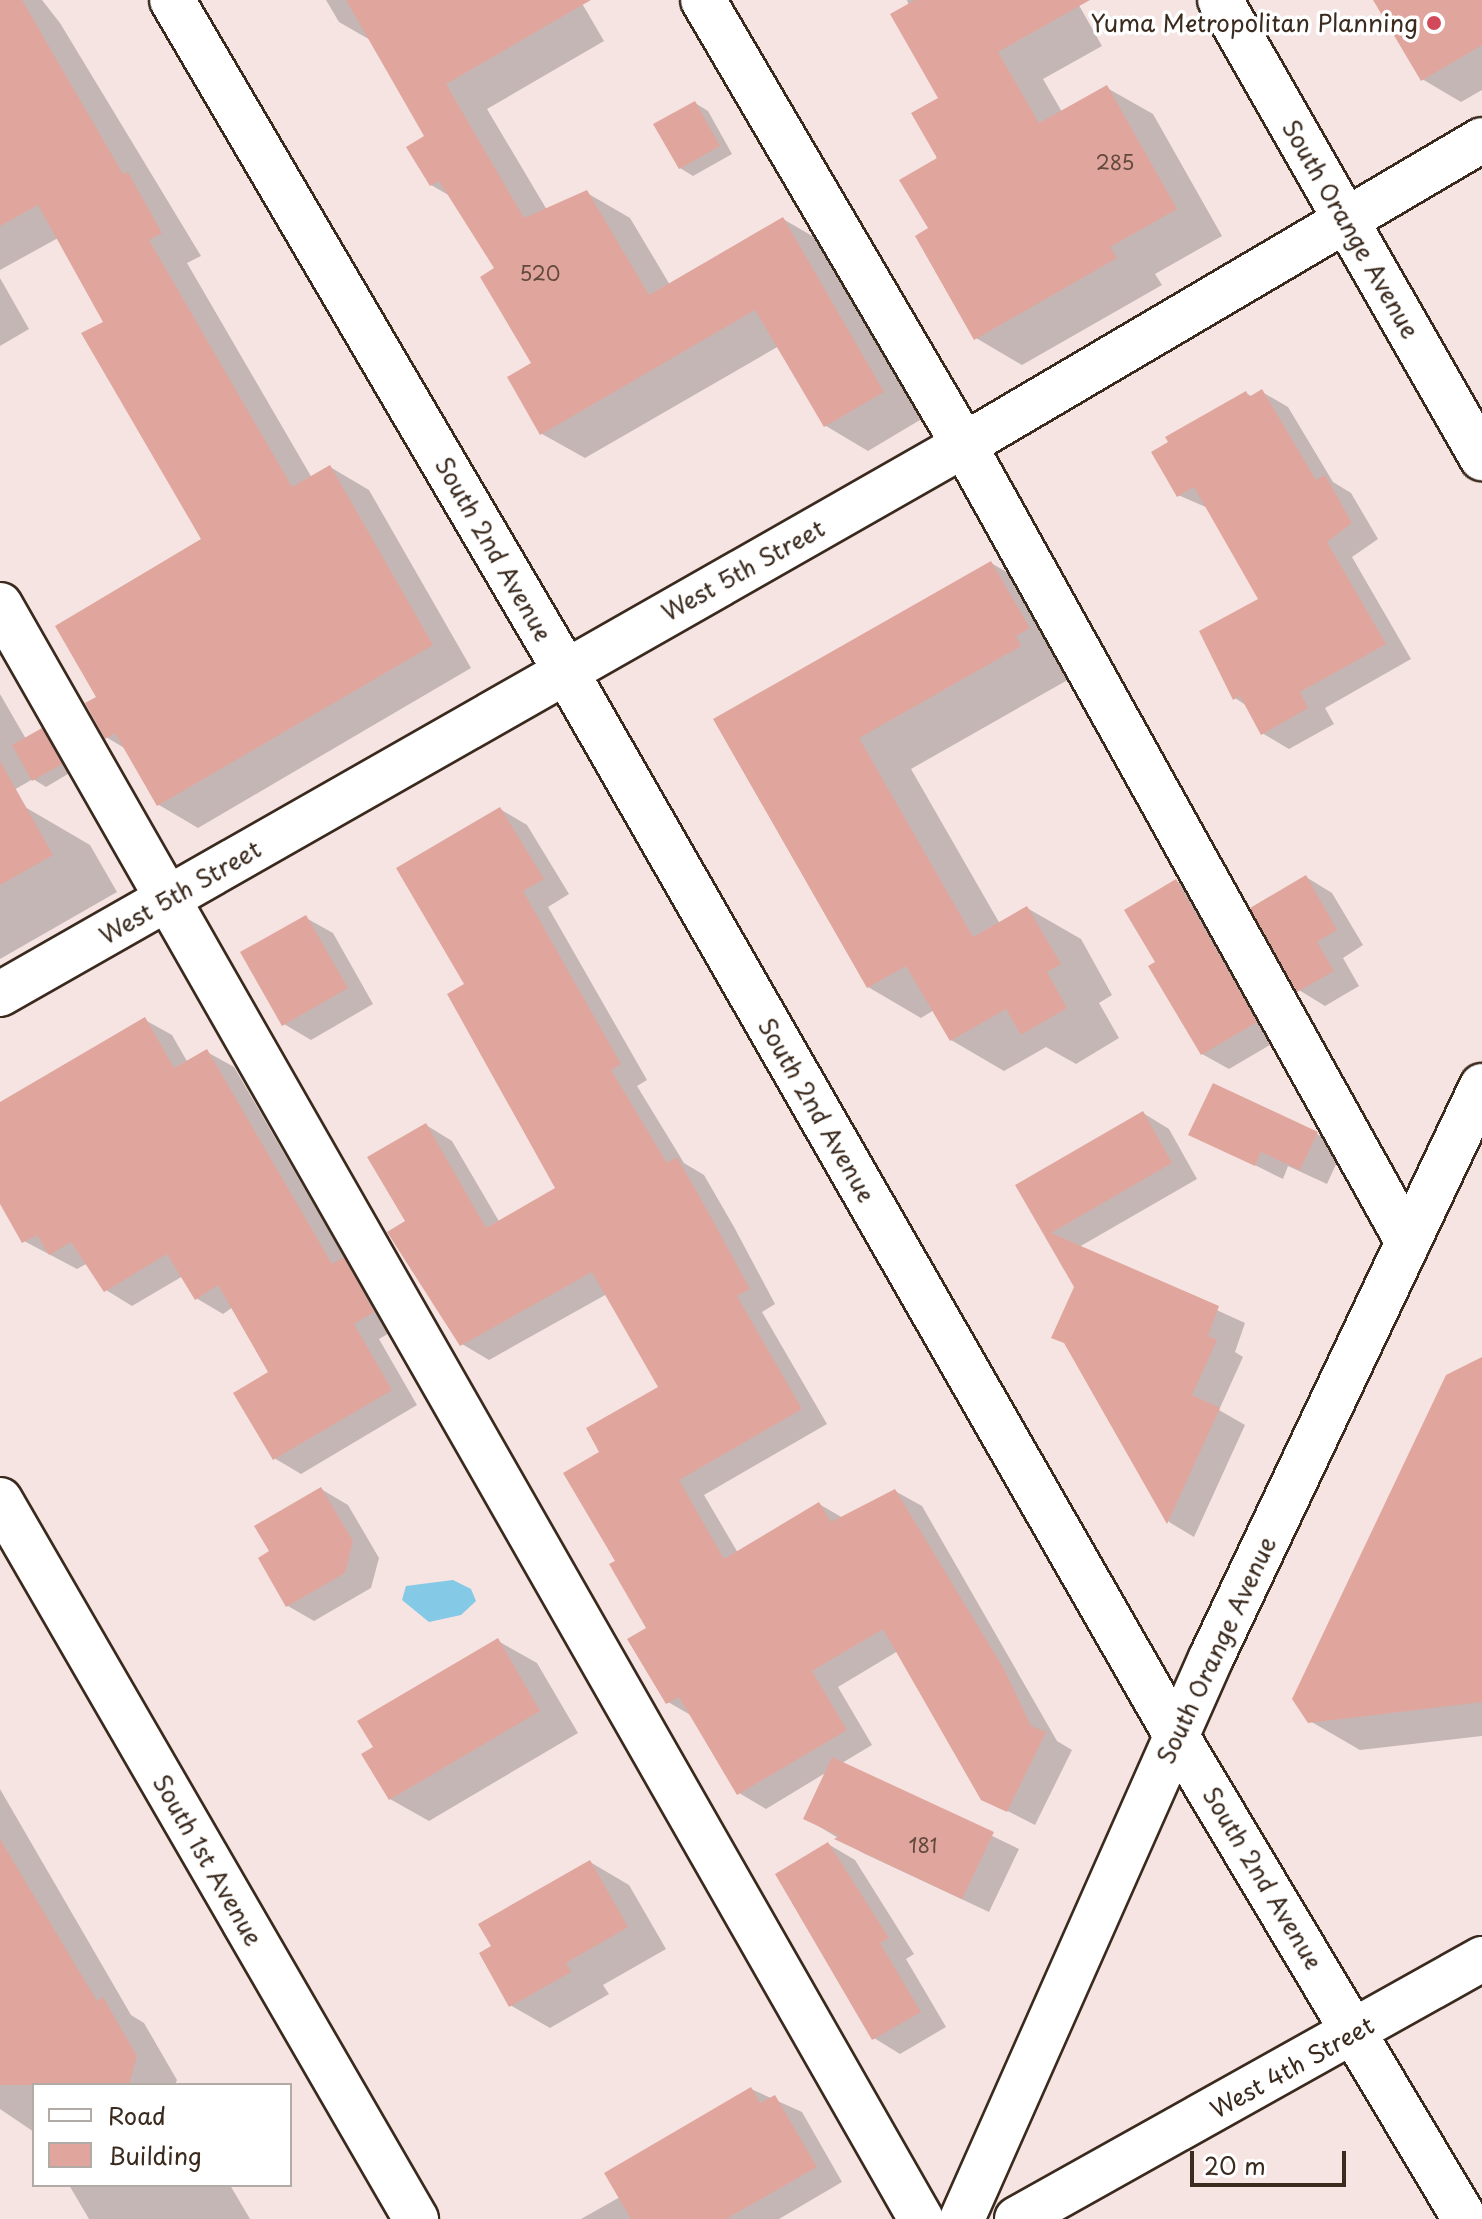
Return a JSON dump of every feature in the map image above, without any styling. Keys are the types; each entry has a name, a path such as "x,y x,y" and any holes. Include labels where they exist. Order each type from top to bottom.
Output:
{"street":[{"name":"South 2nd Avenue","path":"172,0 565,670 1176,1735 1465,2219"},
{"path":"703,0 964,445 1408,1242"},
{"name":"South Orange Avenue","path":"1220,0 1482,458"},
{"name":"West 5th Street","path":"0,994 964,445 1482,140"},
{"path":"0,605 171,897 921,2219"},
{"name":"South Orange Avenue","path":"962,2219 1176,1735 1482,1086"},
{"name":"South 1st Avenue","path":"0,1500 416,2219"},
{"name":"West 4th Street","path":"1017,2219 1482,1959"}],"water":[{"path":"453,1580 471,1589 476,1601 461,1615 429,1622 402,1600 406,1586"}],"building":[{"path":"0,0 22,0 123,174 128,172 162,233 149,240 292,487 330,465 433,645 157,806 115,733 105,739 85,703 96,697 55,626 201,539 81,333 103,322 38,205 0,226"},
{"path":"346,0 591,0 446,84 524,218 587,190 649,295 783,217 884,392 824,427 755,310 540,435 507,377 531,363 480,277 494,268 439,181 430,186 406,147 424,136"},
{"path":"915,0 1090,0 998,52 1039,123 1107,85 1177,209 1110,247 1117,258 974,340 915,236 928,228 899,180 937,158 911,113 938,98 890,14"},
{"name":"Yuma Metropolitan Planning","path":"1373,0 1482,0 1482,45 1421,81"},
{"path":"695,101 720,146 679,169 653,124"},
{"path":"1262,389 1316,480 1325,475 1352,523 1327,542 1386,644 1300,692 1308,708 1261,735 1240,696 1233,700 1199,631 1258,599 1194,487 1177,497 1151,452 1168,442 1165,437 1246,391 1249,397"},
{"path":"991,561 1030,628 1016,636 1021,646 859,738 973,937 1027,906 1061,964 1047,972 1067,1008 1021,1035 1006,1009 950,1041 906,966 867,988 713,719"},
{"path":"42,728 62,764 32,781 12,745"},
{"path":"0,761 53,855 0,885"},
{"path":"500,807 544,879 523,891 621,1064 611,1070 667,1163 677,1157 707,1210 750,1289 737,1296 802,1409 679,1480 724,1559 819,1502 831,1522 895,1489 1004,1669 1031,1726 1046,1732 1007,1812 981,1800 883,1629 812,1671 847,1730 737,1795 679,1697 666,1704 627,1639 646,1628 609,1564 615,1561 563,1473 599,1452 586,1428 658,1387 592,1272 460,1346 387,1232 405,1221 367,1157 426,1123 486,1228 555,1188 447,994 464,984 396,868"},
{"path":"1306,875 1337,930 1317,942 1334,971 1297,992 1250,908"},
{"path":"1176,879 1257,1022 1201,1055 1148,966 1155,962 1124,910"},
{"path":"306,915 348,988 282,1026 240,952"},
{"path":"145,1017 174,1068 207,1049 332,1264 344,1257 374,1312 354,1324 392,1390 273,1460 233,1393 268,1372 218,1285 195,1300 167,1254 104,1292 71,1242 49,1255 37,1235 22,1243 0,1204 0,1102"},
{"path":"1213,1083 1318,1132 1300,1170 1261,1152 1255,1166 1188,1135"},
{"path":"1143,1111 1172,1163 1051,1233 1219,1306 1208,1336 1217,1340 1192,1395 1220,1408 1167,1524 1064,1343 1051,1338 1074,1287 1015,1185"},
{"path":"1482,1357 1482,1702 1308,1723 1292,1699 1446,1375"},
{"path":"321,1487 353,1541 345,1573 286,1607 258,1558 269,1551 254,1526"},
{"path":"498,1638 540,1711 389,1800 361,1754 373,1747 357,1721"},
{"path":"832,1757 994,1832 962,1899 834,1839 839,1836 803,1819"},
{"path":"0,1839 97,2001 103,1997 137,2056 130,2083 0,2085"},
{"path":"828,1842 889,1938 880,1943 921,2012 872,2040 775,1874"},
{"path":"590,1860 628,1927 566,1963 571,1972 509,2007 479,1953 491,1946 478,1924"},
{"path":"751,2087 760,2103 775,2095 817,2167 726,2219 631,2219 604,2173"}],"place":[{"name":"Yuma Metropolitan Planning","path":"1434,23"}]}
